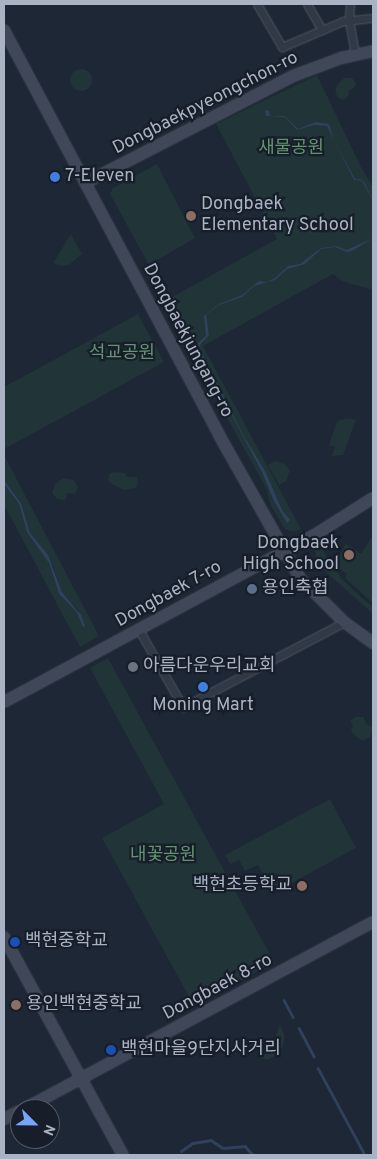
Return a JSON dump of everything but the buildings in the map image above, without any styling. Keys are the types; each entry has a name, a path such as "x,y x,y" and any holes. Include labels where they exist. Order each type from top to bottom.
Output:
{"street":[{"path":"257,4 282,47 349,20 373,18"},
{"path":"307,4 322,30"},
{"path":"350,4 349,20 355,54"},
{"name":"Dongbaekjungang-ro","path":"4,30 219,435 300,578 344,622 373,644"},
{"name":"Dongbaekpyeongchon-ro","path":"85,183 264,89 300,73 355,54 373,51"},
{"name":"Dongbaek 7-ro","path":"4,702 285,551 354,512 373,498"},
{"path":"139,630 183,707 344,622"},
{"name":"Dongbaek 8-ro","path":"43,1099 373,922"},
{"path":"4,937 124,1155"}],"green space":[{"path":"81,69 89,72 92,80 89,88 81,91 73,88 70,80 73,72"},
{"name":"새물공원","path":"317,75 361,167 373,187 373,290 342,281 333,274 203,346 301,529 293,532 285,529 270,504 267,490 163,302 277,239 216,124"},
{"path":"344,78 352,78 356,83 355,87 349,91 348,97 343,100 338,98 335,91 337,85"},
{"path":"157,164 195,238 149,265 110,194 113,188"},
{"path":"71,234 82,254 69,265 62,266 53,263"},
{"name":"석교공원","path":"138,314 164,362 4,449 4,387"},
{"path":"347,418 356,420 343,455 332,456 335,447 329,445 337,421"},
{"path":"4,455 99,636 80,647 4,505 4,484 19,504 27,532 47,558 59,594 76,611 83,627 78,610 62,592 53,566 30,533 21,503 4,480"},
{"path":"276,461 285,464 290,471 286,481 279,485 268,465"},
{"path":"110,473 125,473 127,477 137,477 138,483 136,488 124,490 110,483 108,479"},
{"path":"63,478 74,480 78,487 75,494 68,493 65,500 57,499 52,493 55,484"},
{"path":"373,535 373,603 345,578 347,574 333,565 346,544 361,554"},
{"path":"320,546 341,578 373,606 373,614 326,572 316,559 315,549"},
{"name":"내꽃공원","path":"108,658 274,962 194,1006 102,838 164,804 90,668"},
{"path":"355,717 364,717 366,724 373,727 370,737 363,741 354,735 351,730 353,725 350,721"},
{"path":"330,799 356,848 273,893 258,865 245,871 239,860 230,864 225,855"},
{"path":"280,1024 285,1037 283,1046 273,1057 267,1060 260,1057 267,1039 274,1041"}],"water":[{"path":"265,110 269,111 270,116 285,116 298,129 316,122 329,124 334,140 327,126 314,125 297,130 285,117 266,116"},
{"path":"334,140 355,179 362,180 365,183 373,201 362,181 354,180"},
{"path":"373,238 352,251 347,252 335,247 321,249 305,264 287,269 275,280 254,286 242,297 219,305 206,315 209,335 200,345 200,349 242,433 265,471 282,510 290,520 287,523 198,351 197,344 206,336 204,316 219,304 242,295 259,281 267,282 275,278 288,266 300,264 321,248 336,246 347,250"},
{"path":"4,480 21,503 30,533 48,555 62,592 81,615 85,626 83,627 76,611 59,594 49,563 27,532 19,504 4,484"}],"waterway":[{"path":"284,1000 293,1017"},
{"path":"299,1028 314,1056"},
{"path":"318,1068 365,1155"},
{"path":"181,1151 193,1143 211,1140 223,1148 245,1146 253,1155"}],"place":[{"name":"7-Eleven","path":"55,177"},
{"name":"Dongbaek Elementary School","path":"191,216"},
{"name":"Dongbaek High School","path":"349,555"},
{"name":"용인축협","path":"252,589"},
{"name":"아름다운우리교회","path":"133,667"},
{"name":"Moning Mart","path":"203,687"},
{"name":"백현초등학교","path":"302,886"},
{"name":"백현중학교","path":"15,942"},
{"name":"용인백현중학교","path":"16,1005"},
{"name":"백현마을9단지사거리","path":"111,1050"}]}
